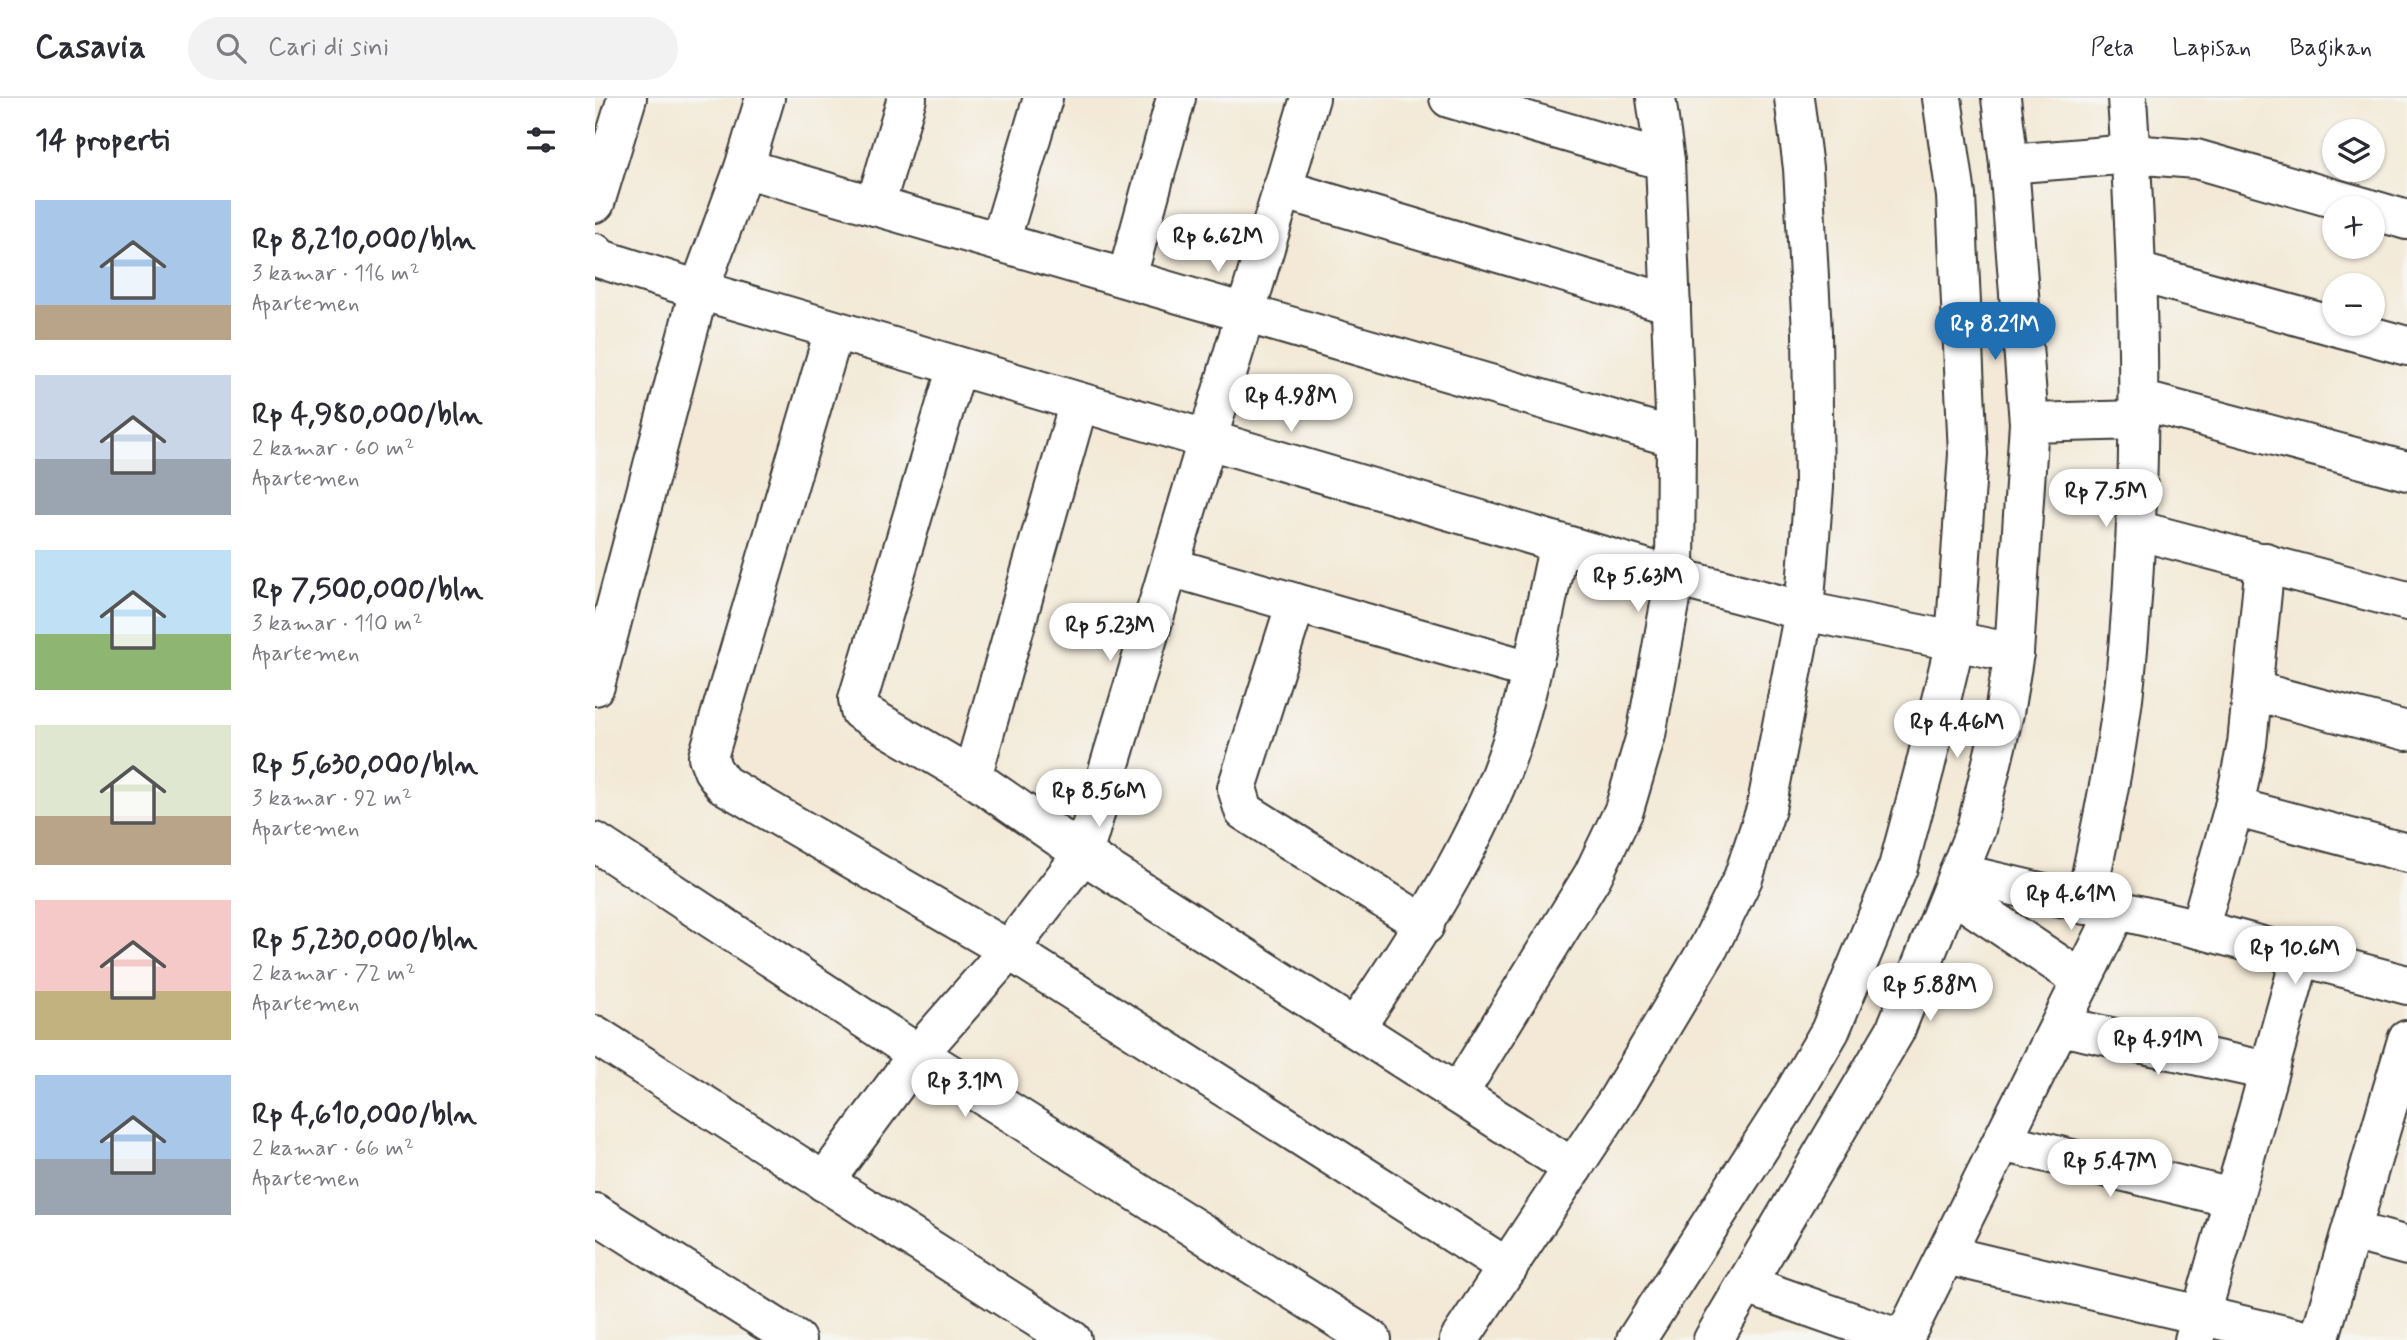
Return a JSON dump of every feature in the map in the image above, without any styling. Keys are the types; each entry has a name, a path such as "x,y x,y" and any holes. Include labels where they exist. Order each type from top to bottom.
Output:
{"street":[{"path":"595,203 627,98"},
{"path":"595,686 699,290 744,169 765,98"},
{"path":"875,206 907,98"},
{"path":"1000,242 1043,98"},
{"path":"1127,277 1176,98"},
{"path":"824,1182 918,1054 1009,950 1083,854 1310,98"},
{"path":"1449,98 1665,161"},
{"path":"1458,1094 1593,875 1624,810 1646,735 1675,577 1676,438 1671,304 1665,161 1655,98"},
{"path":"1459,1340 1573,1168 1709,947 1743,878 1766,809 1804,611 1814,487 1812,332 1803,169 1794,98"},
{"path":"1713,1340 1895,1031 1976,828 1989,779 1985,647 1968,454 1956,195 1942,98"},
{"path":"1636,1340 1788,1103 1830,1031 1985,647 2029,423 2009,164 2001,98"},
{"path":"1747,1285 1903,1340 2082,980 2101,909 2113,771 2125,681 2136,530 2140,410 2137,272 2127,98"},
{"path":"2009,164 2131,154 2196,159 2325,196"},
{"path":"744,169 1127,277 1676,438"},
{"path":"1282,189 1671,304"},
{"path":"2385,214 2407,220"},
{"path":"595,253 601,259 834,331 1675,577 1804,611 1985,647"},
{"path":"2137,272 2407,346"},
{"path":"834,331 708,757 712,770 723,784 1009,950 1508,1268"},
{"path":"957,367 858,706 865,716 972,776 1083,854 1573,1168"},
{"path":"972,776 1079,402"},
{"path":"2029,423 2140,410 2407,471"},
{"path":"2136,530 2407,601"},
{"path":"1355,1028 1425,925 1496,784 1530,670 1559,544"},
{"path":"2199,929 2234,807 2254,691 2265,562"},
{"path":"1170,566 1530,670"},
{"path":"1296,603 1237,788 1238,799 1244,811 1425,925"},
{"path":"2254,691 2407,731"},
{"path":"2234,807 2407,853"},
{"path":"595,842 918,1054 1372,1340"},
{"path":"1955,883 2199,929 2407,985"},
{"path":"1955,883 2082,980"},
{"path":"2198,1327 2301,956"},
{"path":"2060,1026 2268,1071"},
{"path":"595,1035 1072,1340"},
{"path":"2319,1340 2352,1231 2396,1122 2407,1040"},
{"path":"2002,1142 2232,1198"},
{"path":"595,1213 796,1340"},
{"path":"2352,1231 2407,1246"},
{"path":"1946,1255 2198,1327 2305,1340"}]}
